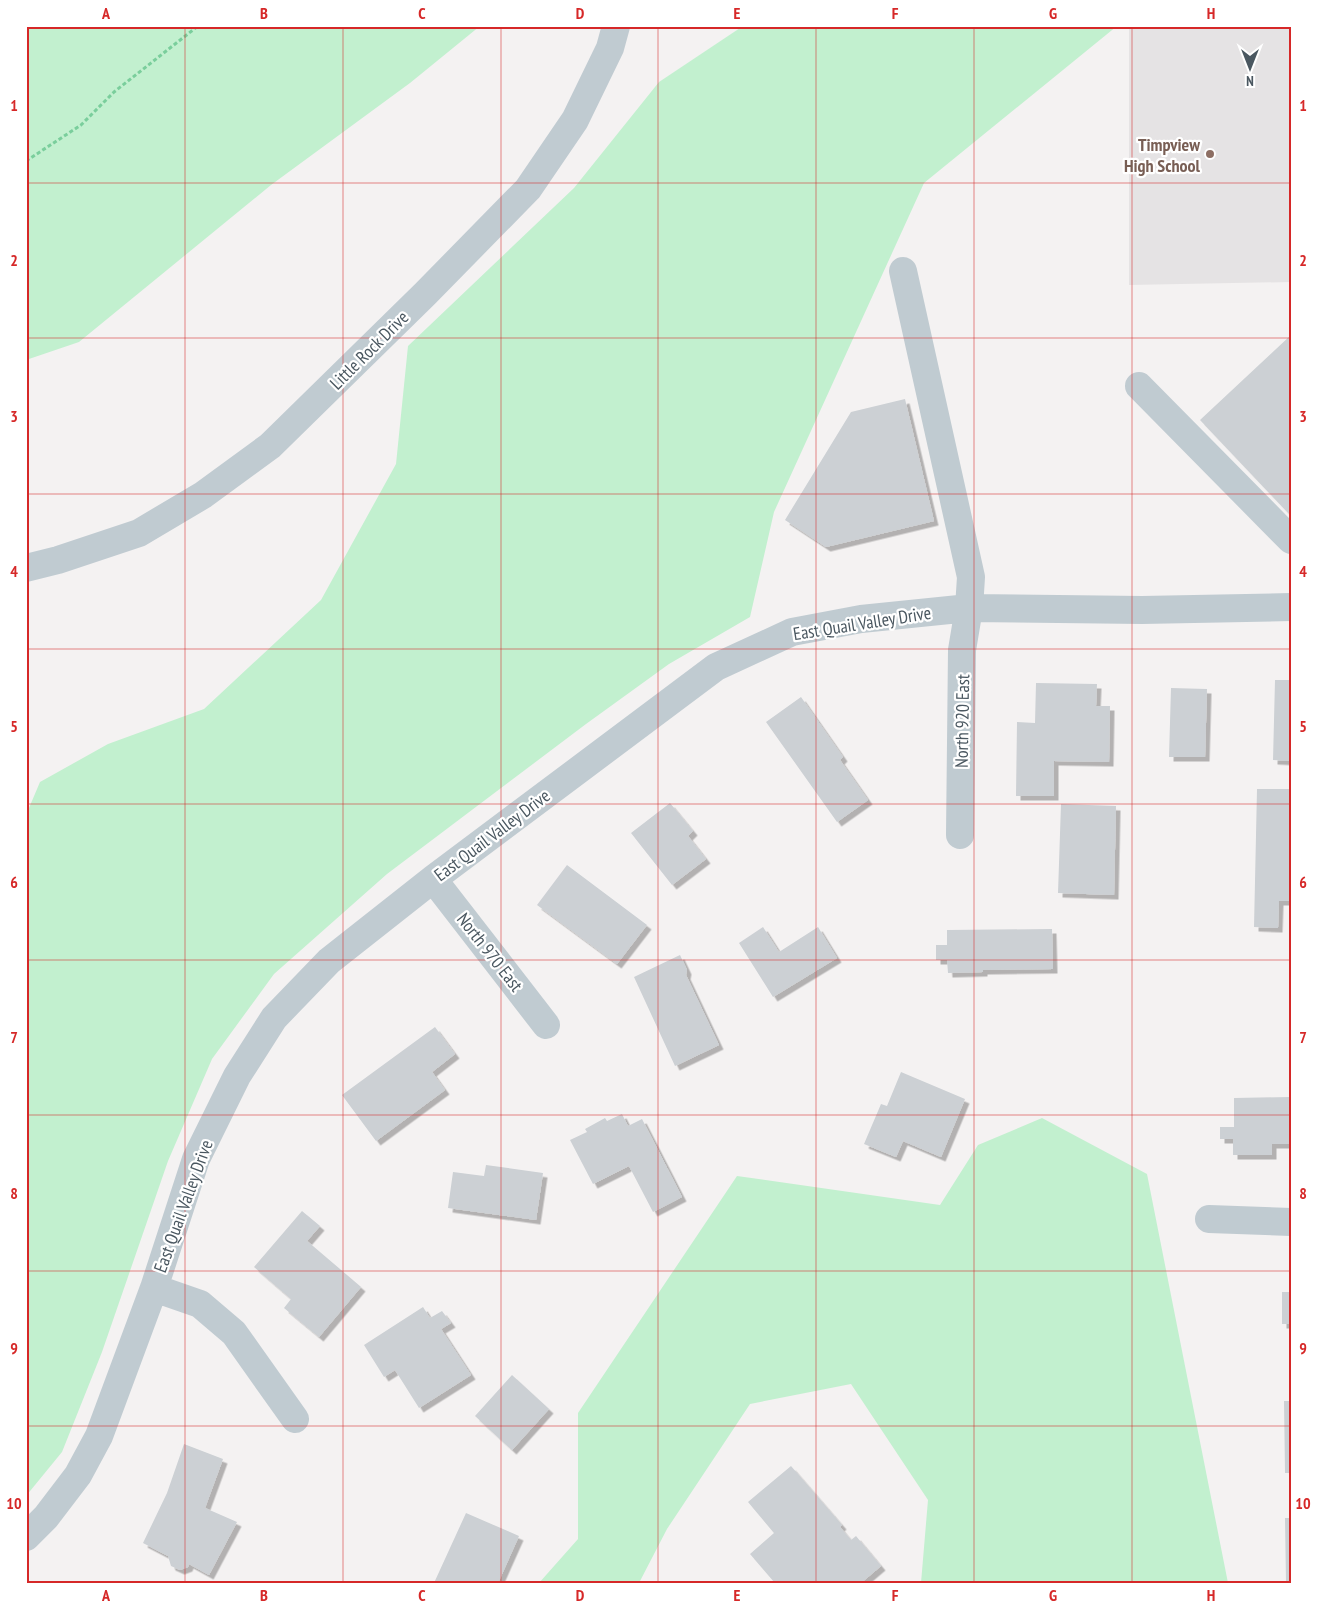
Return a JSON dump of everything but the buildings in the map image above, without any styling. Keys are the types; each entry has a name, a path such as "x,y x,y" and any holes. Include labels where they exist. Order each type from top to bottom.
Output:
{"street":[{"name":"Little Rock Drive","path":"26,568 58,560 140,533 203,495 270,446 404,315 528,189 575,120 610,48 616,26"},
{"name":"North 920 East","path":"903,271 970,572 970,608 962,650 960,835"},
{"path":"1139,386 1291,540"},
{"name":"East Quail Valley Drive","path":"26,1537 46,1516 78,1475 99,1436 154,1288 196,1159 237,1076 274,1018 329,961 433,880 716,667 792,632 861,619 970,608 1142,610 1291,607"},
{"name":"North 970 East","path":"433,880 546,1025"},
{"path":"1209,1219 1291,1222"},
{"path":"154,1288 200,1304 234,1333 295,1420"}],"path":[{"path":"26,161 81,125 114,92 198,26"}],"shaded area":[{"name":"Timpview High School","path":"1129,26 1291,26 1291,282 1129,285"}],"green space":[{"path":"26,26 480,26 410,83 271,185 79,342 26,360"},
{"path":"743,26 1117,26 924,183 774,512 750,617 669,664 586,724 387,874 274,974 212,1059 168,1161 102,1352 62,1452 26,1496 26,815 40,782 108,744 204,709 321,600 396,464 408,346 574,188 659,82"},
{"path":"1042,1118 1147,1174 1228,1583 921,1583 928,1500 851,1384 750,1404 667,1529 639,1583 539,1583 578,1539 578,1413 737,1176 940,1205 978,1145"}],"place":[{"name":"Timpview High School","path":"1210,154"}]}
